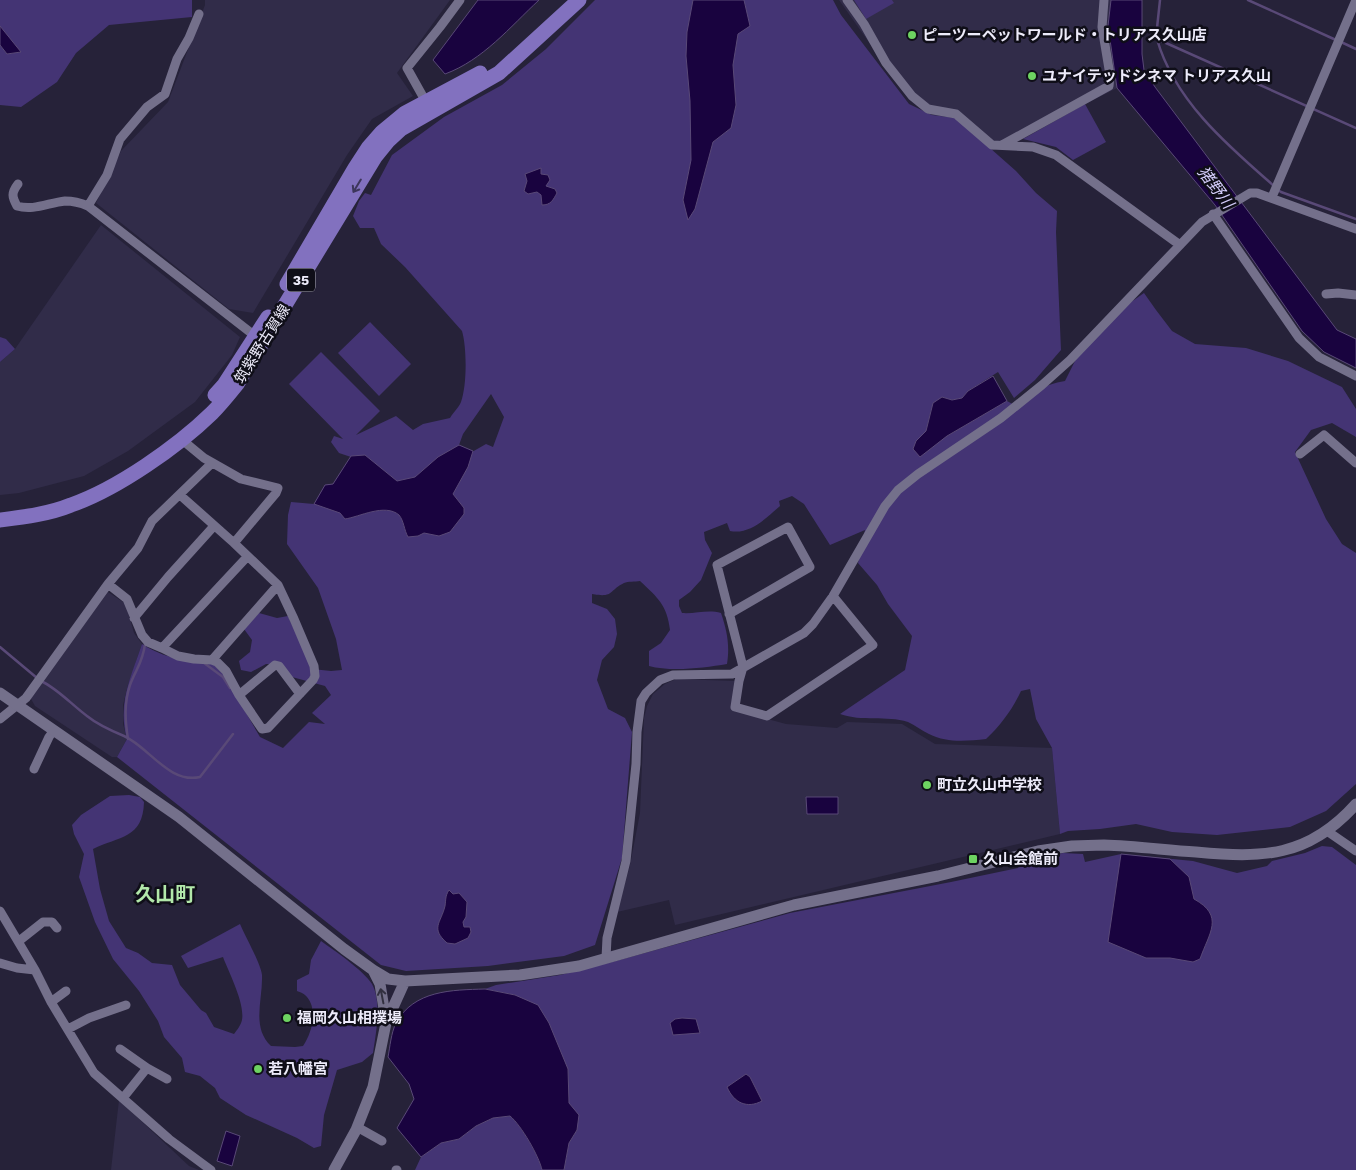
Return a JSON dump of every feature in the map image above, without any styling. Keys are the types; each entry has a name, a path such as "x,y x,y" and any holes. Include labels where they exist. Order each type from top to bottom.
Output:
{"main road":[{"name":"筑紫野古賀線","path":"0,509 19,508 72,494 101,481 126,467 178,430 206,406 224,384 255,336 368,148 394,121 474,77 498,61 565,0"},
{"name":"筑紫野古賀線","path":"0,520 30,516 71,505 108,488 135,473 181,439 213,412 238,384 375,157 388,141 401,130 499,73 579,0"}],"street":[{"path":"426,102 407,68 460,0"},
{"path":"847,0 864,24 886,63 912,96 928,109 956,114 992,145 1033,147 1056,155 1180,245"},
{"path":"1002,144 1110,86 1102,27 1104,0"},
{"path":"1272,197 1356,0"},
{"path":"88,206 107,175 120,139 147,107 165,94 177,59 189,38 198,14"},
{"path":"18,184 13,191 12,197 17,206 25,209 66,201 88,206 255,336"},
{"path":"606,958 607,938 626,860 641,701 652,686 672,675 732,674 804,633 833,596 884,506 898,490 918,474 1001,418 1042,385 1070,360 1202,222 1213,214 1250,193 1257,193 1356,229"},
{"path":"1213,214 1299,338 1319,357 1356,376"},
{"path":"1326,294 1356,295"},
{"path":"1300,454 1324,435 1356,463"},
{"path":"181,439 212,463 241,479 278,488 276,493 234,543"},
{"path":"0,719 26,698 108,584 138,548 152,521 212,463"},
{"path":"108,584 127,599 142,635 148,642 178,656 212,660 226,671 239,695 262,729 268,728 313,680 315,676 314,666 278,585 180,495"},
{"path":"134,618 168,576 214,526"},
{"path":"729,614 810,566 788,527 717,565 729,614 743,668 739,681 736,707 767,716 874,645 833,596"},
{"path":"162,648 247,557"},
{"path":"212,660 278,585"},
{"path":"239,695 275,665 279,666 300,694"},
{"path":"0,693 188,823 344,949 373,970 388,979 405,981 520,975 579,966 794,905 920,880 1053,848 1104,845 1229,855 1263,855 1296,846 1327,830 1356,804"},
{"path":"34,769 48,737 54,730"},
{"path":"1327,830 1356,851"},
{"path":"0,911 19,941 51,1002 94,1073 169,1139 211,1170"},
{"path":"19,941 43,922 52,922 57,928"},
{"path":"0,963 35,970"},
{"path":"373,970 380,984 386,1023"},
{"path":"334,1170 357,1127 373,1087 386,1023 405,981"},
{"path":"51,1002 66,991"},
{"path":"68,1029 89,1018 126,1006"},
{"path":"120,1049 167,1079"},
{"path":"123,1098 147,1068"},
{"path":"357,1127 382,1141"}],"shaded area":[{"path":"0,0 192,0 192,17 109,25 76,53 57,82 21,107 0,105 0,45 7,54 20,52 0,26"},
{"path":"205,0 450,0 397,73 413,96 372,119 347,155 253,313 229,309 96,203 121,151 168,102 205,5"},
{"path":"595,0 833,0 841,15 909,104 932,115 956,118 1016,171 1036,193 1057,211 1056,232 1061,350 1035,380 1014,398 998,372 968,391 962,398 952,400 942,397 931,410 926,431 916,441 947,436 1007,401 1020,408 1040,390 1065,381 1076,359 1121,309 1144,293 1172,331 1195,344 1246,348 1288,361 1342,387 1356,409 1356,437 1332,423 1311,430 1295,452 1326,519 1342,544 1356,553 1356,784 1326,811 1290,827 1217,835 1172,832 1136,824 1068,831 1060,834 1052,748 1036,719 1030,689 1021,691 1006,717 986,739 964,741 943,739 900,720 857,718 840,714 905,670 912,636 888,604 877,585 858,563 865,530 830,545 804,504 792,496 779,501 780,506 751,528 737,532 730,531 727,523 704,532 705,540 712,553 701,580 679,600 679,606 682,613 711,611 721,613 727,638 727,664 677,669 649,666 649,651 661,643 670,630 667,614 661,602 640,581 624,583 608,594 592,594 592,603 607,609 615,619 617,634 614,647 602,660 597,680 608,709 625,718 632,732 622,858 595,945 564,956 488,966 406,971 381,965 117,757 127,739 124,726 124,702 142,644 174,658 210,661 224,675 260,737 283,748 309,722 325,724 312,713 331,695 325,686 292,677 279,664 266,664 251,672 241,670 239,661 250,652 252,640 244,629 259,613 277,618 288,616 312,669 342,670 336,639 318,588 287,544 288,515 291,502 314,504 325,485 333,484 351,457 339,453 331,442 334,436 343,439 289,384 321,352 380,411 356,435 396,416 413,430 423,424 450,418 459,406 463,395 465,356 462,331 405,267 381,244 374,228 360,228 353,216 359,201 365,193 371,195 392,155 444,117 502,85 546,49","holes":["491,394 504,417 493,447 486,444 472,452 459,445 463,434"]},
{"path":"839,0 1111,0 1108,26 1117,88 992,151 956,118 932,115 909,99"},
{"path":"854,0 892,0 894,3 866,19"},
{"path":"1085,104 1106,142 1073,160 1056,147 1023,139"},
{"path":"101,225 240,337 232,355 195,402 128,451 84,476 19,493 0,495 0,362 15,349"},
{"path":"370,322 411,364 379,396 338,353"},
{"path":"0,337 6,339 15,349 0,362"},
{"path":"108,592 126,604 134,633 142,644 123,705 123,724 127,739 117,757 112,757 35,706 30,697"},
{"path":"676,679 736,681 734,710 786,724 837,728 847,722 902,724 935,744 1052,748 1060,834 675,925 669,900 617,912 630,865 640,813 644,718 647,706 653,694 665,684"},
{"path":"129,795 140,797 144,802 143,814 139,823 128,834 93,849 100,889 109,921 126,948 138,953 152,963 172,965 180,985 201,1010 206,1013 214,1027 234,1034 242,1020 239,997 223,957 188,968 181,956 240,924 261,970 262,984 259,1013 261,1030 271,1046 303,1046 306,1041 311,1028 312,1008 306,996 297,991 297,980 309,974 311,960 321,941 356,967 372,984 378,1008 373,1053 362,1062 337,1070 324,1115 321,1146 314,1148 297,1138 246,1115 220,1098 215,1088 200,1076 185,1072 182,1058 164,1037 158,1021 139,991 113,959 95,922 79,877 84,854 74,834 72,825 81,815 110,796"},
{"path":"1322,846 1332,847 1356,865 1356,1170 564,1170 569,1143 577,1130 569,1103 568,1069 515,995 485,989 496,985 560,975 790,913 1018,868 1021,862 1063,853 1083,854 1085,862 1121,854 1193,861 1237,873 1267,866 1272,861 1305,853"},
{"path":"119,1100 189,1166 199,1170 111,1170"},
{"path":"510,1116 529,1141 542,1170 415,1170 421,1157 441,1143 459,1139 476,1126 493,1118"}],"water":[{"path":"478,0 539,0 484,52 459,68 445,74 433,60"},
{"path":"693,0 744,0 750,26 738,34 733,65 736,105 731,128 713,142 695,209 688,220 683,200 691,160 690,101 686,56 687,32"},
{"name":"猪野川","path":"1111,0 1142,0 1142,54 1144,70 1337,330 1356,339 1356,368 1324,352 1302,331 1215,205 1117,88 1108,26"},
{"path":"0,26 21,52 7,54 0,45"},
{"path":"541,168 541,174 548,175 550,180 546,186 555,189 557,193 550,203 545,205 542,205 541,195 537,192 528,194 524,191 527,181 525,174"},
{"path":"993,376 1007,401 947,436 920,457 913,449 916,441 926,431 933,403 942,397 952,400 962,398 968,391"},
{"path":"459,445 473,451 468,467 453,494 464,508 464,514 450,532 439,536 424,533 408,537 401,517 393,512 379,510 345,519 340,513 314,504 325,485 333,484 351,456 365,455 397,481 415,477 438,457"},
{"path":"806,797 838,797 838,814 807,814"},
{"path":"1121,854 1170,859 1189,877 1194,899 1204,905 1212,919 1210,933 1200,959 1193,962 1170,958 1146,958 1108,942"},
{"path":"449,890 453,894 459,893 467,902 466,917 463,922 464,927 470,927 471,932 468,938 455,944 447,943 442,938 438,929"},
{"path":"485,989 515,995 538,1005 549,1023 568,1069 569,1103 579,1115 577,1130 569,1143 564,1170 542,1170 529,1141 510,1116 493,1118 476,1126 459,1139 441,1143 421,1157 397,1128 414,1099 409,1084 388,1057 396,1023 404,1012 423,998 447,991"},
{"path":"675,1019 696,1019 700,1033 673,1035 670,1023"},
{"path":"746,1074 750,1077 762,1101 751,1104 742,1103 737,1101 730,1093 727,1087"},
{"path":"226,1131 240,1136 232,1166 217,1161"}],"waterway":[{"path":"1157,28 1160,0"},
{"path":"1248,0 1336,40"},
{"path":"1157,39 1165,61 1189,102 1221,138 1274,186"},
{"path":"1157,39 1356,128"},
{"path":"1341,42 1356,49"},
{"path":"1278,190 1356,219"},
{"path":"128,739 126,725 128,692 141,661 145,644 147,645"},
{"path":"0,647 37,678"},
{"path":"204,663 223,677 230,688"},
{"path":"41,681 91,719 133,741 169,770 189,778 200,777 233,734"}],"place":[{"name":"ピーツーペットワールド・トリアス久山店","path":"912,35"},
{"name":"ユナイテッドシネマ トリアス久山","path":"1032,76"},
{"name":"町立久山中学校","path":"927,785"},
{"name":"久山会館前","path":"973,859"},
{"name":"福岡久山相撲場","path":"287,1018"},
{"name":"若八幡宮","path":"258,1069"}],"district":[{"name":"久山町","path":"165,894"}]}
